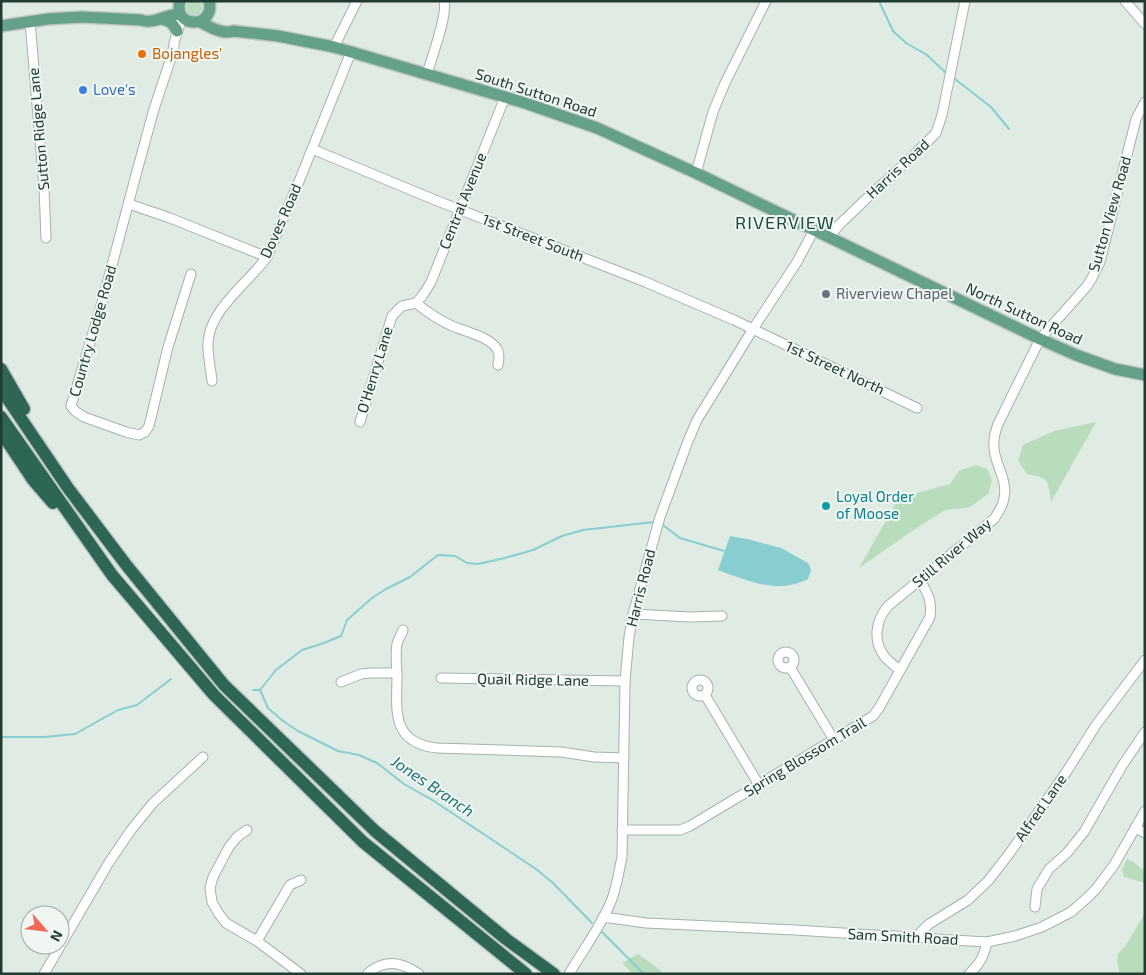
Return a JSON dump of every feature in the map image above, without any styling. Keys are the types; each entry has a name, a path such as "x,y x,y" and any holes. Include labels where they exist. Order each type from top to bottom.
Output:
{"highway":[{"path":"1,369 44,441 68,488"},
{"path":"1,389 68,488 127,566 224,684 375,831 506,939 550,970"},
{"path":"1,417 112,574"},
{"path":"1,432 33,480 214,695 363,842 526,974"}],"main road":[{"path":"141,20 144,17 158,15 169,10 208,15 210,4"},
{"path":"210,4 215,21 230,28 232,31"},
{"name":"South Sutton Road","path":"185,13 223,32 232,31 278,36 334,47 505,96 597,128 814,230"},
{"path":"1,26 48,19 90,17 149,22 169,15 185,13"},
{"path":"161,19 173,24 177,31"},
{"name":"North Sutton Road","path":"814,230 1076,355 1107,367 1145,375"}],"street":[{"path":"334,47 357,1"},
{"path":"427,74 442,21 444,1"},
{"path":"696,173 713,112 725,83 766,1"},
{"name":"Harris Road","path":"829,237 839,225 936,133 942,115 965,1"},
{"path":"1125,1 1145,24"},
{"name":"Country Lodge Road","path":"185,13 177,31 154,109 103,300 71,406 76,411 84,417 126,432 139,435 146,432 168,347 191,274"},
{"name":"Country Lodge Road","path":"174,46 177,44 181,34 185,13"},
{"name":"Sutton Ridge Lane","path":"30,21 44,188 46,238"},
{"name":"Doves Road","path":"212,381 208,342 212,326 225,305 267,257 351,52"},
{"name":"Central Avenue","path":"416,302 431,282 505,96"},
{"name":"Sutton View Road","path":"1040,339 1087,286 1096,271 1136,120 1145,102"},
{"name":"1st Street South","path":"312,149 643,281 753,329"},
{"path":"129,204 170,218 267,257"},
{"name":"Harris Road","path":"568,974 603,918 612,899 618,879 622,856 625,681 629,637 633,614 660,517 697,420 797,262 814,230"},
{"path":"416,302 429,314 489,342 498,349 498,365"},
{"name":"O'Henry Lane","path":"360,422 392,316 402,306 416,302"},
{"name":"1st Street North","path":"753,329 917,408"},
{"name":"Still River Way","path":"900,670 880,650 877,627 882,614 888,606 994,519 1002,507 1005,496 1004,482 994,449 994,435 1040,339"},
{"name":"Spring Blossom Trail","path":"622,830 680,830 690,826 873,716 930,617 931,606 928,594 920,580"},
{"path":"633,614 690,617 722,616"},
{"path":"403,630 397,644 396,710 399,723 413,742 425,747 561,752 594,757 624,758"},
{"name":"Alfred Lane","path":"917,937 929,924 968,900 988,882 1067,771 1096,725 1145,660"},
{"path":"790,667 834,740"},
{"path":"341,682 361,674 397,673"},
{"name":"Quail Ridge Lane","path":"441,678 625,681"},
{"path":"705,695 759,785"},
{"path":"1035,907 1037,890 1050,868 1084,832 1122,766 1145,732"},
{"path":"44,974 108,864 131,830 153,803 203,757"},
{"name":"Sam Smith Road","path":"603,918 646,923 987,942 1015,936 1042,927 1071,912 1096,889 1114,865 1145,811"},
{"path":"1135,828 1145,833"},
{"path":"247,830 237,837 229,847 213,877 210,888 212,902 218,914 226,923 257,941 301,974"},
{"path":"257,941 290,885 301,880"},
{"path":"969,974 978,966 985,952 987,942"},
{"path":"367,974 377,966 387,963 407,966 419,974"}],"green space":[{"path":"188,1 200,1 202,8 199,14 191,15 187,12"},
{"path":"1096,422 1051,502 1048,485 1044,479 1027,474 1018,460 1023,445 1054,431"},
{"path":"975,465 987,469 992,480 988,494 970,507 945,510 859,568 899,498 950,484 959,471"},
{"path":"1127,859 1145,870 1145,883 1124,877 1122,870"},
{"path":"1145,913 1145,974 1120,974 1117,961 1118,954 1126,945"},
{"path":"638,954 663,974 633,974 622,963"}],"water":[{"path":"730,536 781,548 808,563 811,570 808,579 791,585 774,586 753,582 718,570"}],"waterway":[{"path":"879,1 893,31 906,43 927,55 945,72"},
{"path":"955,79 991,107 1009,129"},
{"path":"260,690 276,670 302,650 341,636 347,620 372,598 410,577 438,555 455,556 467,563 478,564 533,550 562,536 583,530 654,522"},
{"path":"663,525 680,538 724,551"},
{"name":"Jones Branch","path":"1,737 45,737 75,734 118,710 137,705 171,679"},
{"name":"Jones Branch","path":"253,690 260,690"},
{"name":"Jones Branch","path":"260,690 268,708 283,721 298,731 338,751 359,755 377,763 404,784 434,801 536,869 553,883 592,923"},
{"name":"Jones Branch","path":"602,932 644,974"}],"place":[{"name":"Bojangles'","path":"142,54"},
{"name":"Love's","path":"83,90"},
{"name":"Riverview Chapel","path":"826,294"},
{"name":"Loyal Order of Moose","path":"826,506"}],"district":[{"name":"RIVERVIEW","path":"785,223"}]}
